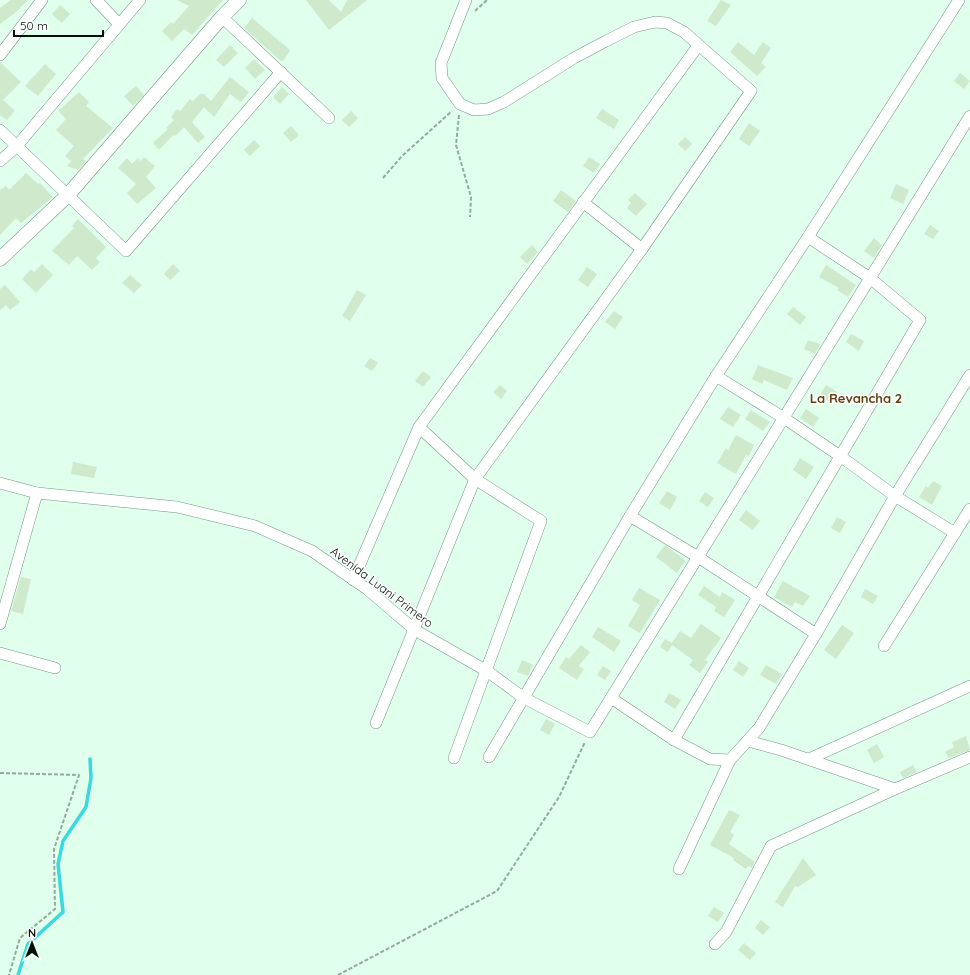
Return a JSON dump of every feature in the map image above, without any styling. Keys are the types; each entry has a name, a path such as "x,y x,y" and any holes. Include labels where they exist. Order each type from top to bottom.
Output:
{"street":[{"path":"0,55 42,0"},
{"path":"96,0 119,24"},
{"path":"0,160 16,147 140,0"},
{"path":"0,259 68,195 222,17 239,0"},
{"path":"376,723 475,479 642,249 751,91 698,46 684,32 667,23 655,22 634,27 574,58 498,105 488,109 474,110 460,104 442,78 441,63 466,0"},
{"path":"489,758 630,516 716,376 808,237 959,0"},
{"path":"222,17 329,118"},
{"path":"353,580 420,428 698,46"},
{"path":"0,130 126,251 280,72"},
{"path":"590,732 970,116"},
{"path":"583,202 642,249"},
{"path":"674,740 920,320 870,278 808,237"},
{"path":"679,869 730,760 759,728 816,634 895,496 970,375"},
{"path":"716,376 784,418 895,496 955,533"},
{"path":"420,428 475,479 540,521 487,671 454,758"},
{"name":"Avenida Luani Primero","path":"0,483 37,492 177,507 255,526 312,551 367,589 415,630 487,671 524,698 590,732"},
{"path":"0,624 37,492"},
{"path":"884,646 970,509"},
{"path":"630,516 698,557 816,634"},
{"path":"0,653 55,668"},
{"path":"809,759 970,686"},
{"path":"611,698 674,740 710,759 730,760"},
{"path":"748,741 809,759 895,789"},
{"path":"715,944 726,932 770,846 895,789 970,757"}],"path":[{"path":"383,178 402,156 460,104"},
{"path":"460,104 456,145 471,197 470,217"},
{"path":"338,975 497,891 559,797 590,732"},
{"path":"0,773 79,775 54,849 55,909 20,938 9,975"}],"building":[{"path":"11,0 28,0 15,13 0,24 0,8"},
{"path":"177,0 223,0 192,35 184,29 172,41 162,31 171,22 173,24 189,6"},
{"path":"306,0 329,0 341,12 347,0 367,0 329,30"},
{"path":"721,0 731,5 716,26 707,21"},
{"path":"60,5 70,14 62,23 52,14"},
{"path":"252,18 290,50 284,60 281,61 244,28"},
{"path":"738,42 754,55 763,42 771,48 761,63 766,67 757,76 730,52"},
{"path":"230,45 238,53 224,67 216,60"},
{"path":"254,59 265,70 255,79 245,68"},
{"path":"0,62 21,82 3,100 15,111 7,120 0,115"},
{"path":"45,64 56,74 38,96 25,86"},
{"path":"960,73 970,81 964,89 954,81"},
{"path":"230,77 249,92 241,102 230,94 214,117 204,107 192,122 205,137 198,143 184,127 175,136 173,135 159,150 153,143 168,129 166,128 174,120 171,117 177,109 180,111 190,99 193,101 200,94 204,94 211,101"},
{"path":"136,86 144,95 133,106 124,96"},
{"path":"282,87 289,94 280,104 273,97"},
{"path":"79,92 89,102 86,106 113,128 83,159 86,161 78,170 67,166 71,161 65,156 74,146 56,130 66,119 58,111"},
{"path":"602,109 619,120 614,129 596,118"},
{"path":"351,111 358,118 349,127 342,120"},
{"path":"749,123 760,131 749,146 739,139"},
{"path":"291,126 299,135 291,142 283,133"},
{"path":"685,137 692,144 685,151 678,144"},
{"path":"254,140 260,146 250,156 244,150"},
{"path":"144,157 155,166 146,177 156,188 137,204 127,193 136,184 118,168 127,158 132,164 138,158 141,161"},
{"path":"589,157 600,164 594,173 583,166"},
{"path":"26,173 38,184 40,183 53,197 21,223 16,218 0,235 0,190 6,186 9,190"},
{"path":"896,184 909,190 903,204 890,198"},
{"path":"561,190 576,201 568,212 553,201"},
{"path":"635,193 647,204 636,216 627,208 631,203 628,200"},
{"path":"78,219 106,247 96,258 100,262 92,270 77,256 69,265 52,251 74,228 72,226"},
{"path":"930,225 939,231 933,239 924,234"},
{"path":"874,238 882,245 874,258 864,251"},
{"path":"532,245 538,252 527,264 520,257"},
{"path":"42,264 53,275 36,293 22,279 31,269 34,272"},
{"path":"173,264 180,271 170,280 164,274"},
{"path":"826,265 856,285 848,297 837,290 839,288 819,277"},
{"path":"587,267 597,274 588,287 578,280"},
{"path":"130,275 142,285 134,293 122,283"},
{"path":"5,285 20,302 10,310 6,305 0,310 0,289"},
{"path":"357,290 366,295 350,321 342,316"},
{"path":"793,307 806,317 800,325 787,314"},
{"path":"614,311 623,317 615,329 605,322"},
{"path":"851,334 864,341 859,351 846,342"},
{"path":"808,340 820,344 815,354 804,349"},
{"path":"370,358 378,363 372,371 364,366"},
{"path":"758,365 793,378 787,390 764,380 762,384 752,379"},
{"path":"423,371 431,377 423,387 415,381"},
{"path":"500,385 507,391 501,399 493,392"},
{"path":"826,385 837,392 830,402 819,396"},
{"path":"728,407 741,415 733,427 720,419"},
{"path":"806,409 819,418 813,427 800,418"},
{"path":"751,410 770,422 763,431 745,419"},
{"path":"736,435 754,445 749,456 746,455 736,474 717,463 726,448 728,450"},
{"path":"800,458 814,467 806,479 793,470"},
{"path":"73,462 97,467 94,478 71,474"},
{"path":"933,481 942,486 932,505 919,497 926,486 928,488"},
{"path":"667,491 677,497 670,510 659,503"},
{"path":"705,492 714,498 708,507 699,501"},
{"path":"746,510 760,521 753,530 739,520"},
{"path":"837,517 846,522 840,533 831,528"},
{"path":"665,545 686,561 677,573 656,557"},
{"path":"21,577 31,579 23,614 11,611"},
{"path":"783,581 810,596 803,606 795,602 792,607 774,597"},
{"path":"704,586 720,597 722,592 735,600 724,617 714,611 716,607 698,595"},
{"path":"639,588 660,600 640,633 628,626 640,605 632,600"},
{"path":"865,589 878,596 873,604 861,597"},
{"path":"701,624 721,638 705,660 708,662 700,673 689,665 693,660 672,645 668,652 660,647 665,639 672,643 680,631 691,638"},
{"path":"842,625 854,633 836,659 824,650"},
{"path":"598,627 621,641 614,652 592,637"},
{"path":"581,645 590,652 579,666 584,669 577,680 559,668 566,657 569,659"},
{"path":"522,660 533,665 528,676 517,672"},
{"path":"739,661 749,668 743,677 733,670"},
{"path":"766,665 782,674 776,684 760,675"},
{"path":"603,666 611,671 605,680 597,675"},
{"path":"669,693 681,700 675,709 664,702"},
{"path":"546,719 555,724 549,735 540,730"},
{"path":"966,736 970,750 949,758 945,752 954,747 952,742"},
{"path":"877,744 884,757 874,763 867,750"},
{"path":"913,765 917,772 903,778 900,772"},
{"path":"729,810 740,815 730,832 734,835 729,844 755,862 752,868 748,866 746,869 733,860 734,858 710,845"},
{"path":"803,858 816,875 798,887 795,886 783,907 775,902"},
{"path":"714,907 724,913 718,922 708,916"},
{"path":"761,920 770,927 763,935 755,928"},
{"path":"744,943 756,953 750,960 738,950"}],"waterway":[{"path":"18,975 28,944 63,912 58,864 63,841 86,807 91,778 90,759"}],"district":[{"name":"La Revancha 2","path":"856,398"}]}
